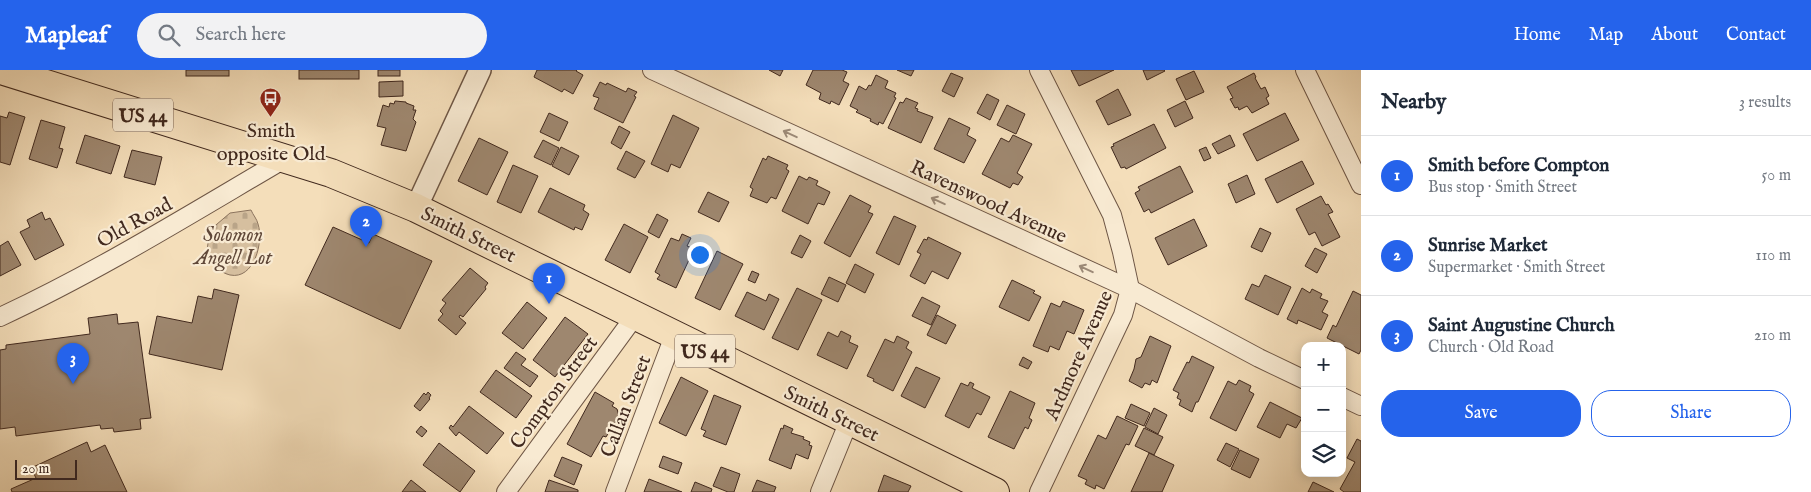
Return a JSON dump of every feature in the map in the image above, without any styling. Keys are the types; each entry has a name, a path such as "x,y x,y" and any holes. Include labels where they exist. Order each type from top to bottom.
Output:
{"main road":[{"name":"Smith Street","path":"1,70 286,158 331,173 416,208 995,492"}],"street":[{"path":"416,208 480,70"},
{"name":"Ravenswood Avenue","path":"652,70 1130,289 1259,358 1301,378"},
{"name":"Ardmore Avenue","path":"1038,70 1112,215 1130,289 1123,315 1039,492"},
{"path":"1305,70 1361,185"},
{"name":"Old Road","path":"0,317 41,298 286,158"},
{"name":"Compton Street","path":"506,492 635,316"},
{"name":"Callan Street","path":"614,492 674,336"},
{"path":"1346,399 1361,406"},
{"path":"820,492 849,421"}],"green space":[{"name":"Solomon Angell Lot","path":"251,210 260,232 260,240 255,258 245,272 238,275 226,274 215,268 207,250 210,230 230,213"}],"building":[{"path":"186,70 229,70 229,76 186,76"},
{"path":"299,70 359,70 359,79 299,79"},
{"path":"378,70 400,70 400,76 378,76"},
{"path":"537,70 577,70 583,75 573,94 564,89 562,92 534,77"},
{"path":"769,70 783,70 780,76"},
{"path":"813,70 842,70 847,72 843,81 849,84 839,105 831,101 830,104 819,99 821,93 806,85"},
{"path":"897,70 914,70 911,76"},
{"path":"1071,70 1114,70 1079,86"},
{"path":"1143,70 1164,70 1165,71 1147,80"},
{"path":"1194,71 1204,92 1186,100 1176,79"},
{"path":"951,73 963,78 954,97 942,91"},
{"path":"1254,73 1261,89 1265,87 1269,96 1266,98 1269,104 1252,113 1247,106 1239,110 1238,107 1235,108 1230,99 1233,98 1227,87"},
{"path":"876,75 888,81 885,88 896,93 894,97 896,98 883,124 879,122 878,125 870,121 871,119 856,112 858,110 850,106 859,86 866,90 869,85 871,86"},
{"path":"403,81 403,96 379,97 379,82"},
{"path":"600,82 606,85 607,83 626,92 628,88 637,92 623,123 594,109 599,98 593,96"},
{"path":"1118,89 1131,115 1108,125 1096,101"},
{"path":"987,94 999,100 990,120 977,113"},
{"path":"906,98 918,103 915,108 918,109 917,111 933,117 921,143 888,128 900,102 903,103"},
{"path":"395,101 406,102 414,106 413,110 416,110 413,119 416,122 406,151 381,145 386,128 377,126 383,105 389,107 390,103 394,104"},
{"path":"1185,101 1193,118 1175,127 1167,110"},
{"path":"1007,105 1025,114 1016,134 997,125"},
{"path":"9,112 25,117 10,165 0,162 0,116 7,118"},
{"path":"549,113 568,122 559,141 540,132"},
{"path":"1285,113 1299,140 1257,161 1243,134"},
{"path":"673,115 699,128 680,168 671,164 668,172 651,164"},
{"path":"949,118 970,128 967,135 976,140 964,163 934,149"},
{"path":"41,120 65,127 59,148 63,149 57,168 29,159"},
{"path":"1154,124 1166,148 1126,169 1125,167 1121,168 1111,147 1114,146 1113,144"},
{"path":"619,126 630,132 621,149 611,143"},
{"path":"85,135 120,146 111,174 76,163"},
{"path":"1013,135 1032,144 1017,173 1023,177 1018,185 1013,183 1010,188 982,174 1001,138 1009,142"},
{"path":"1230,135 1235,146 1218,154 1212,144"},
{"path":"479,138 508,152 487,195 458,181"},
{"path":"543,140 559,148 551,165 534,157"},
{"path":"561,147 579,156 569,175 552,166"},
{"path":"1206,147 1211,158 1204,161 1199,150"},
{"path":"132,150 162,157 155,185 124,177"},
{"path":"626,151 645,161 635,178 617,169"},
{"path":"768,156 788,165 786,169 789,171 776,199 771,197 767,203 750,196 753,189 750,187 763,158 766,160"},
{"path":"1302,161 1314,184 1277,203 1265,179"},
{"path":"513,165 538,176 521,213 497,202"},
{"path":"1180,166 1193,192 1151,213 1149,209 1144,212 1135,193 1140,190 1138,187"},
{"path":"1247,175 1255,194 1236,203 1228,184"},
{"path":"799,176 807,180 809,177 818,181 816,185 830,192 824,205 818,203 808,224 782,211"},
{"path":"550,188 585,205 583,210 589,214 582,230 575,227 574,230 538,212"},
{"path":"708,192 729,202 719,222 698,212"},
{"path":"850,195 871,206 868,212 873,214 850,257 824,243"},
{"path":"1321,196 1333,212 1328,214 1340,237 1322,246 1315,232 1309,235 1296,209"},
{"path":"42,212 45,220 50,218 64,245 35,260 20,232 30,227 27,220"},
{"path":"657,214 668,220 659,238 648,232"},
{"path":"894,216 916,226 899,265 876,253"},
{"path":"1194,219 1207,246 1168,265 1155,238"},
{"path":"624,224 648,237 630,273 605,260"},
{"path":"333,227 369,243 373,234 432,261 400,329 305,285"},
{"path":"1260,228 1271,233 1262,252 1251,247"},
{"path":"682,234 691,238 687,246 694,249 676,288 657,279 660,275 655,272 671,238 679,241"},
{"path":"800,235 811,241 802,258 791,253"},
{"path":"928,237 961,253 948,279 932,271 925,284 910,276 921,254 917,252 924,239 927,240"},
{"path":"8,241 21,265 0,276 0,246"},
{"path":"1315,248 1327,254 1317,273 1305,266"},
{"path":"717,251 743,264 720,310 695,298"},
{"path":"855,264 874,274 865,293 846,283"},
{"path":"470,268 488,283 485,287 486,289 463,317 460,315 459,317 466,323 456,335 438,320 443,314 440,311 446,303 442,300"},
{"path":"752,271 759,274 755,283 748,280"},
{"path":"1265,275 1291,287 1278,315 1245,299 1252,284 1259,287"},
{"path":"829,277 846,285 838,302 821,294"},
{"path":"1012,280 1035,291 1033,293 1041,297 1029,321 999,307"},
{"path":"797,288 822,300 798,350 772,338"},
{"path":"1302,288 1310,293 1312,289 1322,294 1320,298 1328,301 1322,312 1328,315 1321,330 1298,320 1297,324 1287,319"},
{"path":"214,289 239,295 222,370 149,354 157,316 192,323 198,296 212,299"},
{"path":"1353,291 1361,295 1361,350 1359,354 1346,348 1346,342 1335,342 1327,338 1333,325 1336,327"},
{"path":"747,292 766,301 769,294 779,299 764,330 735,316"},
{"path":"922,297 940,306 931,325 912,316"},
{"path":"1063,301 1084,310 1074,334 1067,331 1059,350 1050,346 1048,352 1033,346 1051,303 1060,307"},
{"path":"527,302 547,318 523,349 502,333"},
{"path":"117,314 118,324 138,322 151,418 140,419 141,429 114,432 113,428 101,429 100,425 16,436 15,427 0,429 0,350 6,349 6,345 90,334 88,318"},
{"path":"937,315 956,325 946,344 927,335"},
{"path":"565,317 588,334 555,377 533,360"},
{"path":"841,331 851,336 849,342 858,346 847,369 817,355 828,332 838,337"},
{"path":"897,336 909,342 906,348 912,352 893,391 867,376 885,339 894,343"},
{"path":"1150,336 1171,346 1157,383 1152,380 1150,385 1145,383 1142,388 1129,381 1136,359 1141,357"},
{"path":"516,352 526,359 521,365 538,376 530,387 504,368"},
{"path":"1192,356 1214,367 1192,412 1179,405 1181,400 1177,398 1179,393 1173,390"},
{"path":"1023,357 1032,362 1028,369 1019,365"},
{"path":"916,367 940,378 925,408 901,396"},
{"path":"496,370 532,396 516,418 480,392"},
{"path":"681,377 708,391 686,436 659,423"},
{"path":"1239,380 1251,386 1249,391 1254,394 1236,431 1210,418 1228,381 1236,385"},
{"path":"970,382 974,384 972,388 990,397 981,415 977,413 969,428 945,416 961,383 968,386"},
{"path":"1010,391 1035,403 1029,418 1032,420 1028,429 1025,427 1014,449 988,437"},
{"path":"428,392 431,395 430,399 420,411 414,406 424,393 426,395"},
{"path":"595,392 614,403 612,406 617,409 619,416 606,437 603,436 591,457 567,444"},
{"path":"714,395 741,406 726,445 703,436 706,431 701,429"},
{"path":"1270,402 1301,418 1296,428 1287,424 1280,438 1257,427"},
{"path":"1131,404 1150,413 1144,426 1125,418"},
{"path":"469,406 504,433 487,454 459,432 456,436 449,428 451,425 453,427"},
{"path":"1154,408 1167,415 1158,434 1145,427"},
{"path":"1117,416 1138,426 1129,445 1126,444 1104,489 1096,485 1095,489 1085,484 1087,480 1078,476 1098,435 1106,439"},
{"path":"784,425 793,429 791,433 804,437 803,439 810,442 809,445 812,446 808,459 796,454 791,469 769,460 781,428 783,429"},
{"path":"421,426 427,431 422,437 416,432"},
{"path":"1144,428 1163,437 1154,455 1135,446"},
{"path":"1357,439 1361,441 1361,492 1344,492 1340,489 1355,462 1347,458"},
{"path":"87,442 91,452 105,445 127,492 12,492 11,489 36,478 31,468"},
{"path":"439,443 475,471 460,492 423,465"},
{"path":"1226,443 1239,449 1230,467 1217,460"},
{"path":"1240,450 1259,459 1250,478 1231,469"},
{"path":"1149,453 1174,465 1162,492 1131,492"},
{"path":"663,456 682,463 678,474 659,467"},
{"path":"562,457 582,465 574,485 554,476"},
{"path":"721,467 740,474 734,492 728,492 713,486"},
{"path":"884,475 911,486 908,492 878,492"},
{"path":"649,479 682,492 644,492"},
{"path":"411,480 426,492 402,492"},
{"path":"549,480 578,490 578,492 545,492"},
{"path":"757,480 776,487 774,492 752,492"},
{"path":"695,482 712,489 711,492 691,492"},
{"path":"1313,482 1334,492 1308,492"}],"place":[{"name":"Smith opposite Old","path":"271,117"},
{"name":"Sunrise Market","path":"366,247"},
{"name":"Smith before Compton","path":"549,304"},
{"name":"Saint Augustine Church","path":"73,384"}]}
